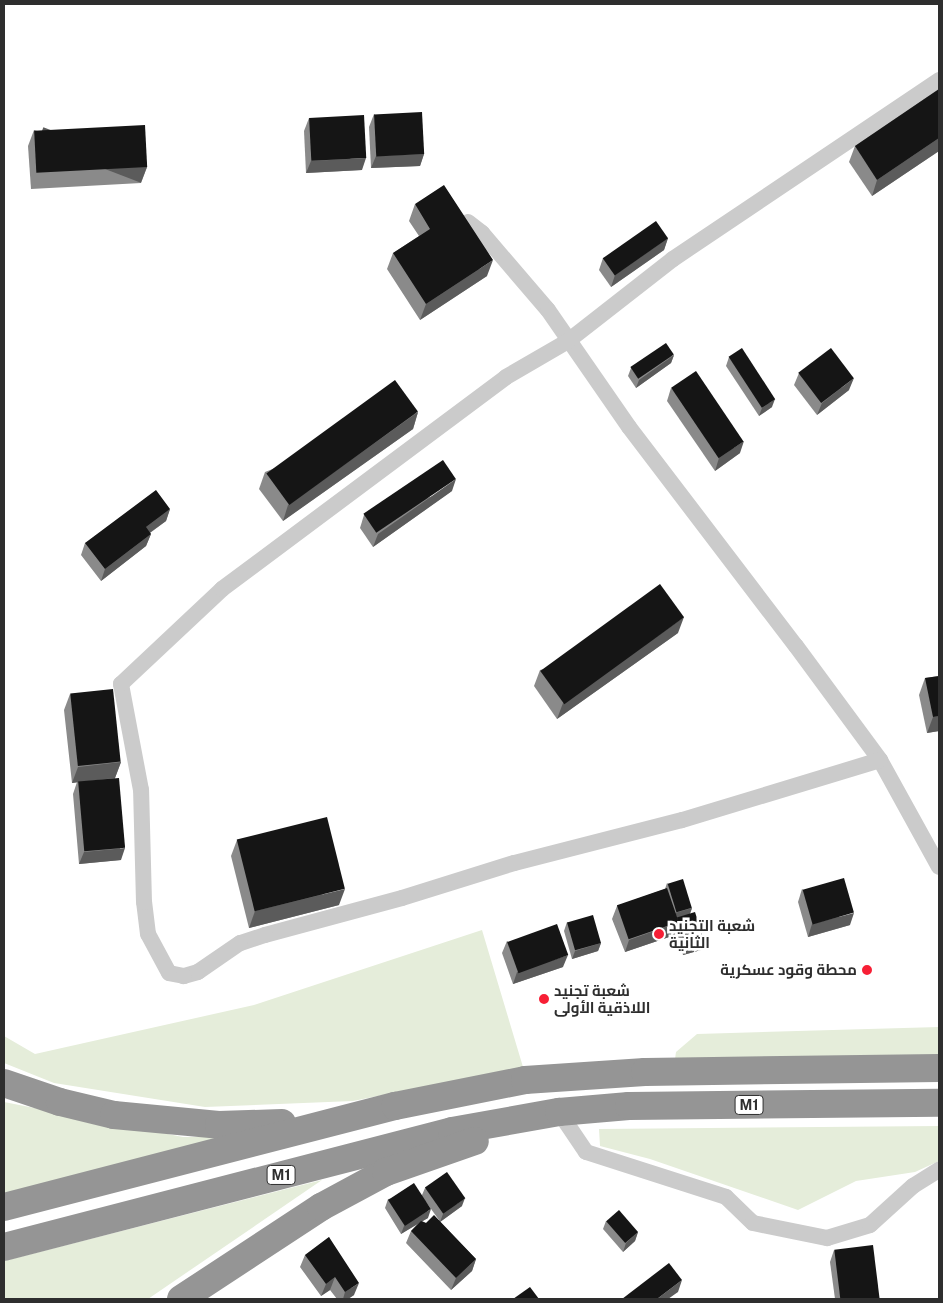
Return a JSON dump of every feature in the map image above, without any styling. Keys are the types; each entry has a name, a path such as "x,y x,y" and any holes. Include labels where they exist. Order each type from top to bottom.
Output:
{"highway":[{"path":"4,1083 87,1109 170,1122 276,1124 395,1106 525,1080 645,1072 939,1068"},
{"name":"M1","path":"4,1247 452,1131 559,1112 629,1106 939,1103"},
{"path":"4,1207 395,1106"},
{"path":"181,1299 321,1207 386,1172 559,1112"}],"street":[{"path":"880,760 682,820 514,863 412,895 265,935 240,943 198,972 184,976 169,973 148,934 144,902 141,790 122,684 222,589 506,377 568,341 673,259 939,80"},
{"path":"468,222 482,233 542,303 629,427 880,760 939,867"},
{"path":"559,1112 586,1152 726,1197 754,1223 827,1238 870,1225 913,1186 939,1170"}],"green space":[{"path":"482,930 523,1067 353,1101 205,1107 54,1083 4,1063 4,1036 35,1054 254,1005"},
{"path":"939,1027 939,1055 675,1059 676,1052 697,1034"},
{"path":"4,1102 183,1137 244,1137 4,1195"},
{"path":"939,1126 939,1161 915,1172 856,1181 798,1210 650,1159 600,1146 599,1129"},
{"path":"322,1180 148,1299 4,1299 4,1261"}],"building":[{"path":"939,89 939,138 877,180 855,146"},
{"path":"422,112 424,154 376,156 374,115"},
{"path":"364,115 366,158 311,161 309,118"},
{"path":"145,125 147,167 36,173 34,131"},
{"path":"444,185 493,260 426,304 393,253 430,229 415,204"},
{"path":"656,221 668,238 615,275 603,258"},
{"path":"666,343 674,355 638,379 630,367"},
{"path":"742,348 775,399 762,408 729,357"},
{"path":"831,348 854,378 821,403 798,373"},
{"path":"696,371 744,441 719,458 671,388"},
{"path":"395,380 418,412 289,505 266,473"},
{"path":"443,460 456,479 376,533 363,514"},
{"path":"156,490 170,509 146,527 151,534 105,569 85,543"},
{"path":"660,584 684,617 564,704 540,671"},
{"path":"939,676 939,716 933,717 925,678"},
{"path":"113,689 121,762 78,766 70,693"},
{"path":"119,778 125,848 84,851 78,782"},
{"path":"327,817 345,889 255,911 237,839"},
{"path":"844,878 854,913 813,924 803,890"},
{"path":"683,879 692,908 676,912 668,884"},
{"path":"667,888 679,922 629,939 617,905"},
{"path":"695,912 704,941 686,946 677,918"},
{"path":"593,915 601,943 575,950 567,922"},
{"path":"557,924 568,955 518,973 507,942"},
{"path":"447,1172 465,1198 443,1214 425,1187"},
{"path":"414,1183 431,1209 405,1226 388,1200"},
{"path":"619,1210 638,1232 625,1243 606,1221"},
{"path":"434,1215 476,1259 456,1278 411,1231 421,1221 426,1223"},
{"path":"329,1237 359,1283 345,1292 335,1277 326,1284 305,1255"},
{"path":"873,1245 880,1299 840,1299 834,1250"},
{"path":"669,1263 682,1280 657,1299 622,1299"},
{"path":"530,1287 539,1299 513,1299"}],"place":[{"name":"شعبة التجنيد الثانية","path":"659,934"},
{"name":"محطة وقود عسكرية","path":"867,970"},
{"name":"شعبة تجنيد اللاذقية الأولى","path":"544,999"}]}
